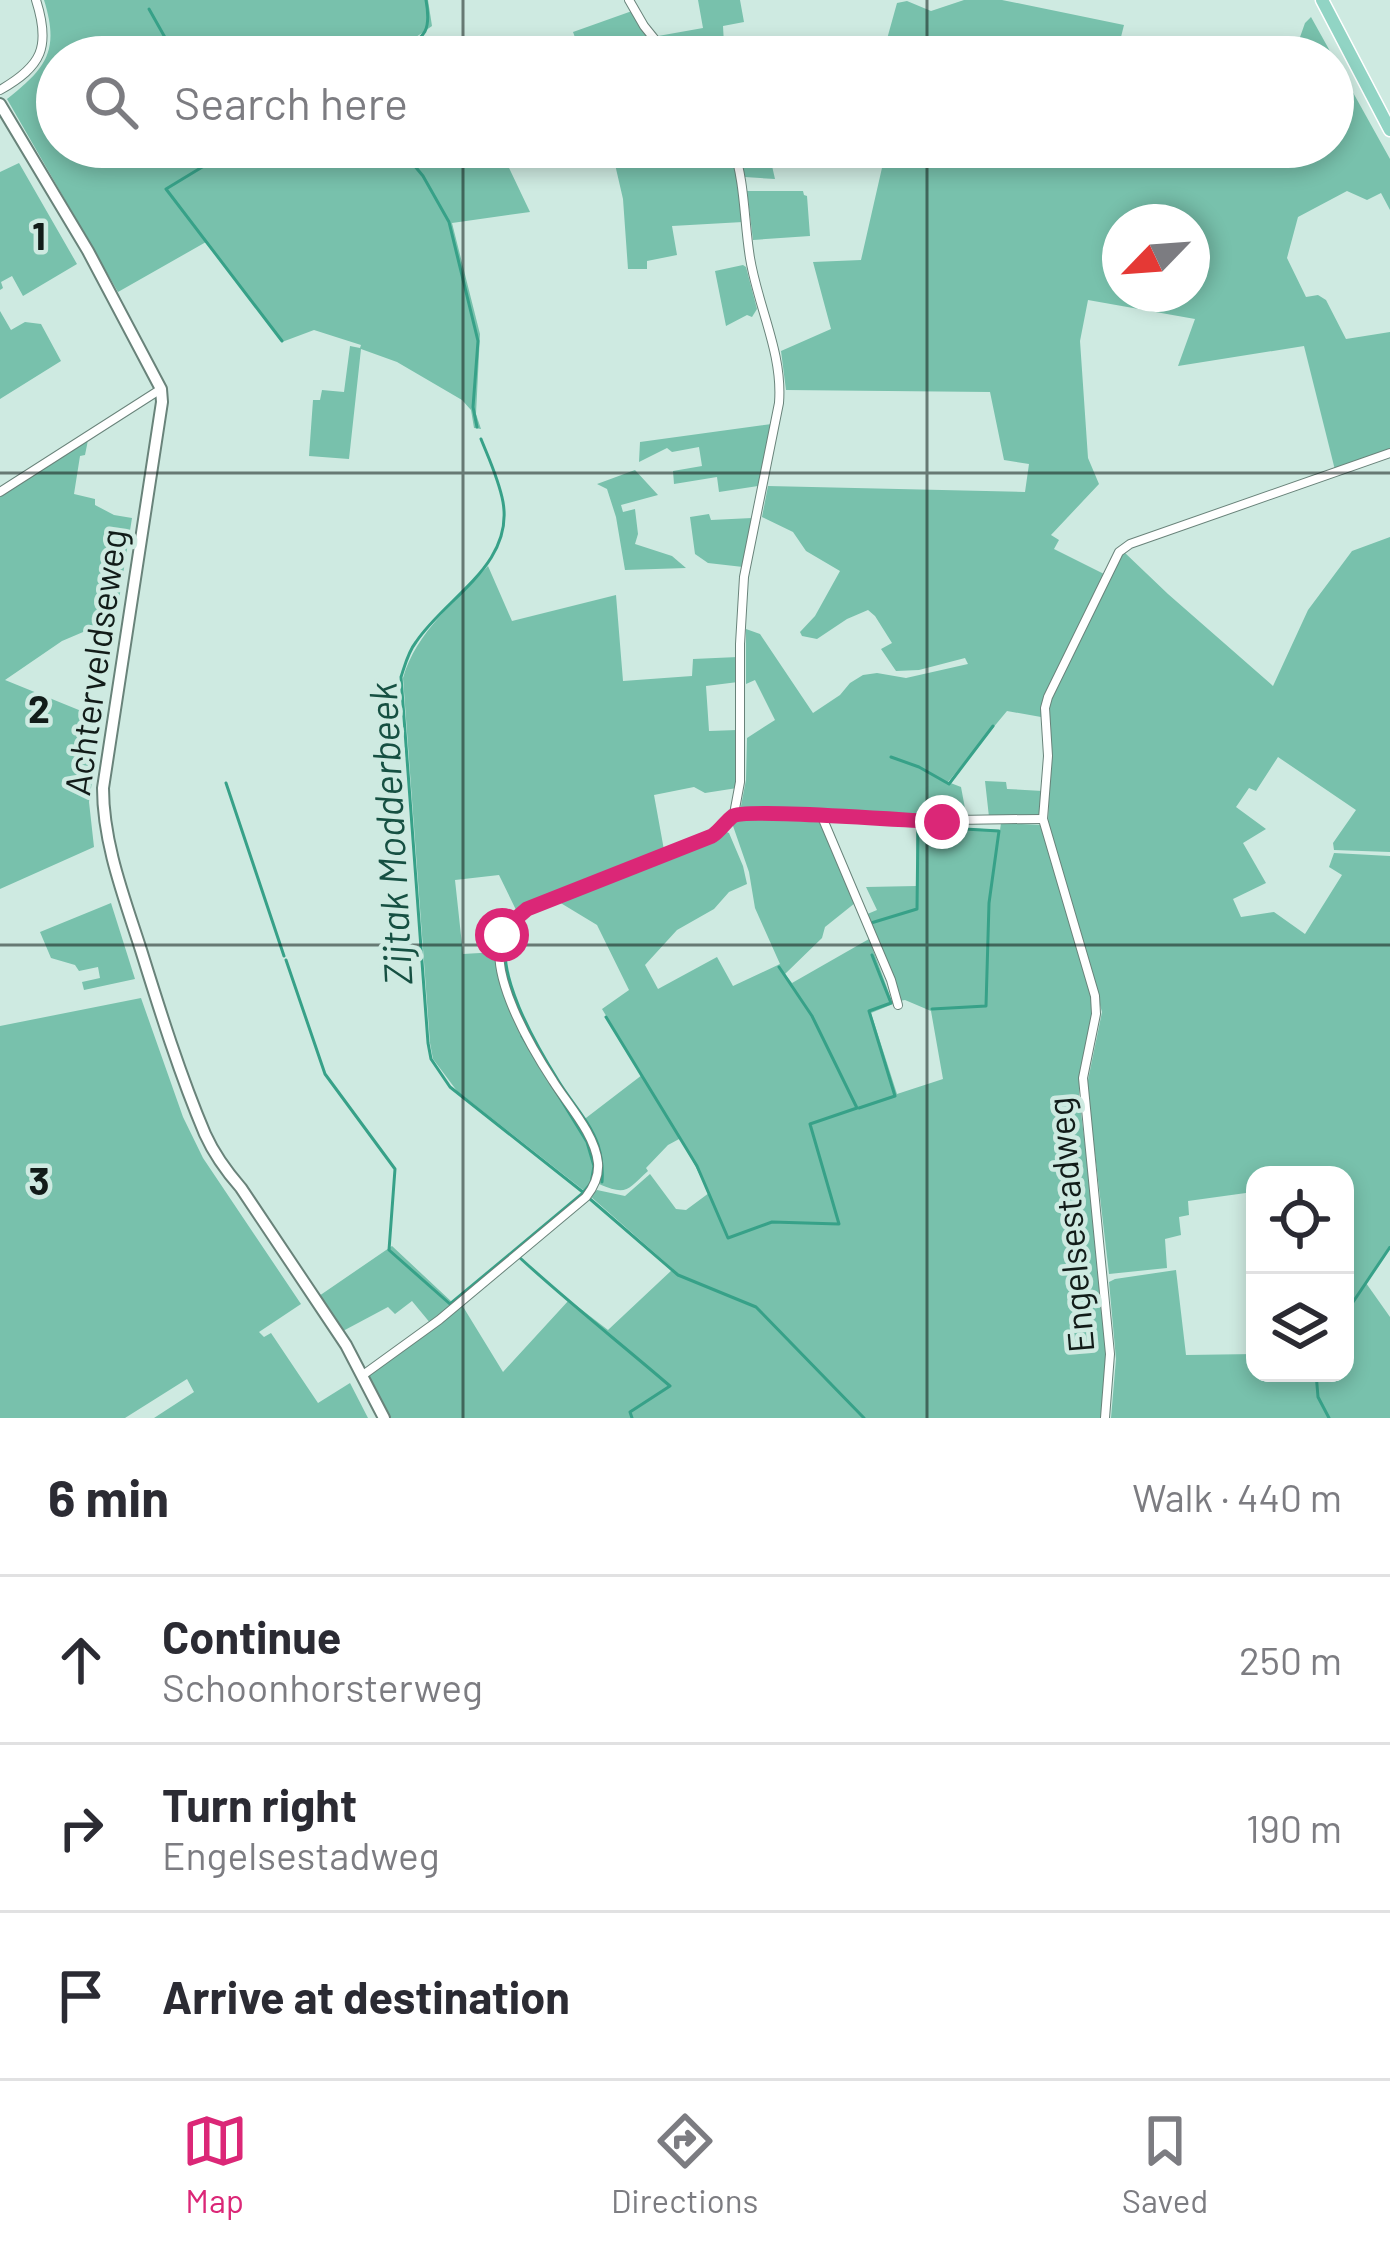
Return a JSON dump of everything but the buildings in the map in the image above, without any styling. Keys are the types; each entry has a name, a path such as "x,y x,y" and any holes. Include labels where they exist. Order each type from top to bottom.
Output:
{"main road":[{"path":"1322,0 1341,36"},
{"path":"1354,61 1390,130"}],"street":[{"path":"36,0 43,36"},
{"path":"628,0 652,36"},
{"path":"0,90 36,62"},
{"path":"0,104 36,164"},
{"path":"0,492 160,389 38,168"},
{"path":"363,1375 439,1320 586,1197 596,1181 598,1160 590,1139 537,1057 508,993 500,958 506,928 538,904 712,836 734,814 740,782 744,577 780,382 751,260 739,168"},
{"name":"Achterveldseweg","path":"160,389 162,402 103,788 103,822 157,1000 206,1137 331,1322 384,1418"},
{"name":"Engelsestadweg","path":"1105,1418 1110,1354 1083,1078 1095,996 1043,819 1048,697 1119,552 1130,544 1390,453"},
{"path":"734,814 942,822 1043,819"},
{"path":"822,817 898,1004"}],"green space":[{"path":"44,0 428,0 432,26 417,36 50,36"},
{"path":"698,0 740,0 744,22 723,26 724,36 658,36 703,28"},
{"path":"964,0 1002,0 1124,25 1121,36 888,36 897,3 907,1 931,11"},
{"path":"632,11 650,36 574,36 573,32"},
{"path":"1311,17 1322,36 1300,36"},
{"path":"36,72 36,149 7,99"},
{"path":"1354,94 1390,159 1390,210 1381,193 1367,200 1347,191 1298,217 1287,258 1306,297 1318,295 1326,300 1346,339 1390,332 1390,450 1335,470 1304,346 1178,366 1195,319 1156,312 1210,312 1210,204 1102,204 1102,302 1088,300 1080,341 1088,458 1099,484 1051,535 1059,540 1054,549 1106,575 1046,697 1041,717 1007,711 948,782 961,787 967,819 740,811 747,738 775,720 755,680 746,684 746,629 760,634 813,713 863,675 906,678 968,664 965,658 896,671 881,649 892,643 868,610 817,639 802,636 800,632 815,616 840,571 806,551 793,532 762,517 768,486 1025,492 1029,464 1004,460 990,392 786,390 781,351 831,329 813,262 861,260 882,168 1354,168"},
{"path":"19,163 77,264 23,296 12,276 1,282 0,290 0,172"},
{"path":"47,168 509,168 530,212 452,223 480,334 476,414 481,429 474,428 471,410 462,400 397,362 361,349 349,459 309,456 313,400 320,400 322,390 344,392 350,346 361,345 314,330 282,342 206,242 118,292"},
{"path":"616,168 737,168 743,222 672,226 677,255 647,261 647,269 628,269"},
{"path":"743,168 772,168 775,179 745,177"},
{"path":"747,191 803,191 810,236 753,240"},
{"path":"743,265 757,309 752,317 726,326 715,271"},
{"path":"0,311 11,330 25,322 41,324 61,361 0,399"},
{"path":"772,424 758,486 719,492 717,477 674,484 673,471 702,466 699,447 672,452 667,448 639,462 640,442"},
{"path":"88,440 85,455 80,456 74,494 95,499 95,505 114,515 132,518 116,618 62,641 5,680 101,719 89,802 94,847 0,889 0,494"},
{"path":"635,470 658,495 621,505 623,512 635,509 635,544 672,556 686,568 625,570 607,489 597,484"},
{"path":"709,514 711,520 752,518 743,567 708,563 695,554 690,517"},
{"path":"1390,537 1390,852 1334,850 1333,843 1356,810 1278,757 1256,791 1249,788 1236,807 1266,829 1243,843 1266,883 1233,899 1241,917 1274,912 1305,934 1342,875 1329,867 1334,853 1390,856 1390,1245 1366,1283 1390,1317 1390,1418 1111,1418 1116,1359 1109,1282 1115,1279 1176,1270 1186,1355 1246,1354 1246,1382 1354,1382 1354,1166 1246,1166 1246,1193 1188,1201 1189,1215 1179,1217 1181,1235 1165,1239 1167,1268 1109,1274 1087,1085 1102,1012 1048,823 1048,704 1124,552 1273,686 1308,610 1352,551"},
{"path":"488,566 512,621 616,595 623,681 692,676 693,659 738,657 738,682 706,686 709,731 737,730 737,788 705,793 694,787 654,795 664,850 517,912 499,875 455,880 463,954 497,952 519,1026 591,1145 595,1173 587,1193 457,1091 433,1059 430,1043 403,678 427,632"},
{"path":"985,781 1006,782 1007,789 1043,791 1042,814 989,817"},
{"path":"755,815 819,819 855,903 825,927 822,938 785,974 792,983 869,939 893,1004 871,1013 897,1094 943,1079 931,1011 899,1001 865,915 877,910 866,887 917,886 916,827 966,825 1000,830 1001,823 1042,825 1097,1006 1079,1096 1110,1347 1105,1418 390,1418 369,1376 462,1305 503,1372 569,1300 608,1330 673,1269 590,1196 597,1190 625,1196 650,1174 676,1209 686,1210 709,1193 681,1138 668,1145 631,1187 616,1190 599,1184 599,1163 582,1121 642,1075 602,1009 629,990 597,925 554,899 722,830 729,833 747,884 677,930 645,965 658,989 717,957 733,986 780,964 755,908 749,872 732,823"},
{"path":"111,903 135,979 84,990 82,982 100,978 98,967 79,971 75,965 51,958 40,932"},
{"path":"141,998 183,1117 203,1158 301,1304 259,1332 264,1337 271,1333 318,1403 350,1383 368,1418 154,1418 194,1392 187,1379 125,1418 0,1418 0,1026"},
{"path":"392,1246 454,1304 431,1324 412,1301 395,1314 388,1307 343,1331 319,1296"}],"waterway":[{"name":"Zijtak Modderbeek","path":"422,36 428,23 426,0"},
{"path":"149,9 164,36"},
{"path":"201,168 166,189 282,341"},
{"name":"Zijtak Modderbeek","path":"416,168 449,222 478,341 473,407 477,427"},
{"name":"Zijtak Modderbeek","path":"481,439 503,502 498,544 475,579 416,642 401,677 428,1043 431,1059 450,1087 584,1193"},
{"path":"891,757 949,784 993,726"},
{"path":"226,783 284,956"},
{"path":"871,923 917,909 918,826 896,823"},
{"path":"930,827 999,831 989,903 986,1006 932,1009"},
{"path":"572,894 724,833"},
{"path":"557,900 515,923 506,945 506,964 529,1029 595,1137 602,1182"},
{"path":"859,1108 895,1096 869,1011 891,1003 872,955"},
{"path":"286,960 325,1074 395,1169 389,1250 450,1304 591,1183 594,1166 587,1142 522,1036"},
{"path":"606,1017 697,1166 728,1238 772,1222 839,1224 810,1124 857,1108 812,1016 779,967"},
{"name":"Zijtak Modderbeek","path":"590,1199 678,1275 756,1307 864,1418"},
{"path":"1354,1301 1390,1247"},
{"path":"519,1257 670,1386 630,1412 632,1418"},
{"path":"1317,1382 1318,1397 1329,1418"}],"route":[{"path":"502,935 527,909 712,836 734,814 942,822"}]}
